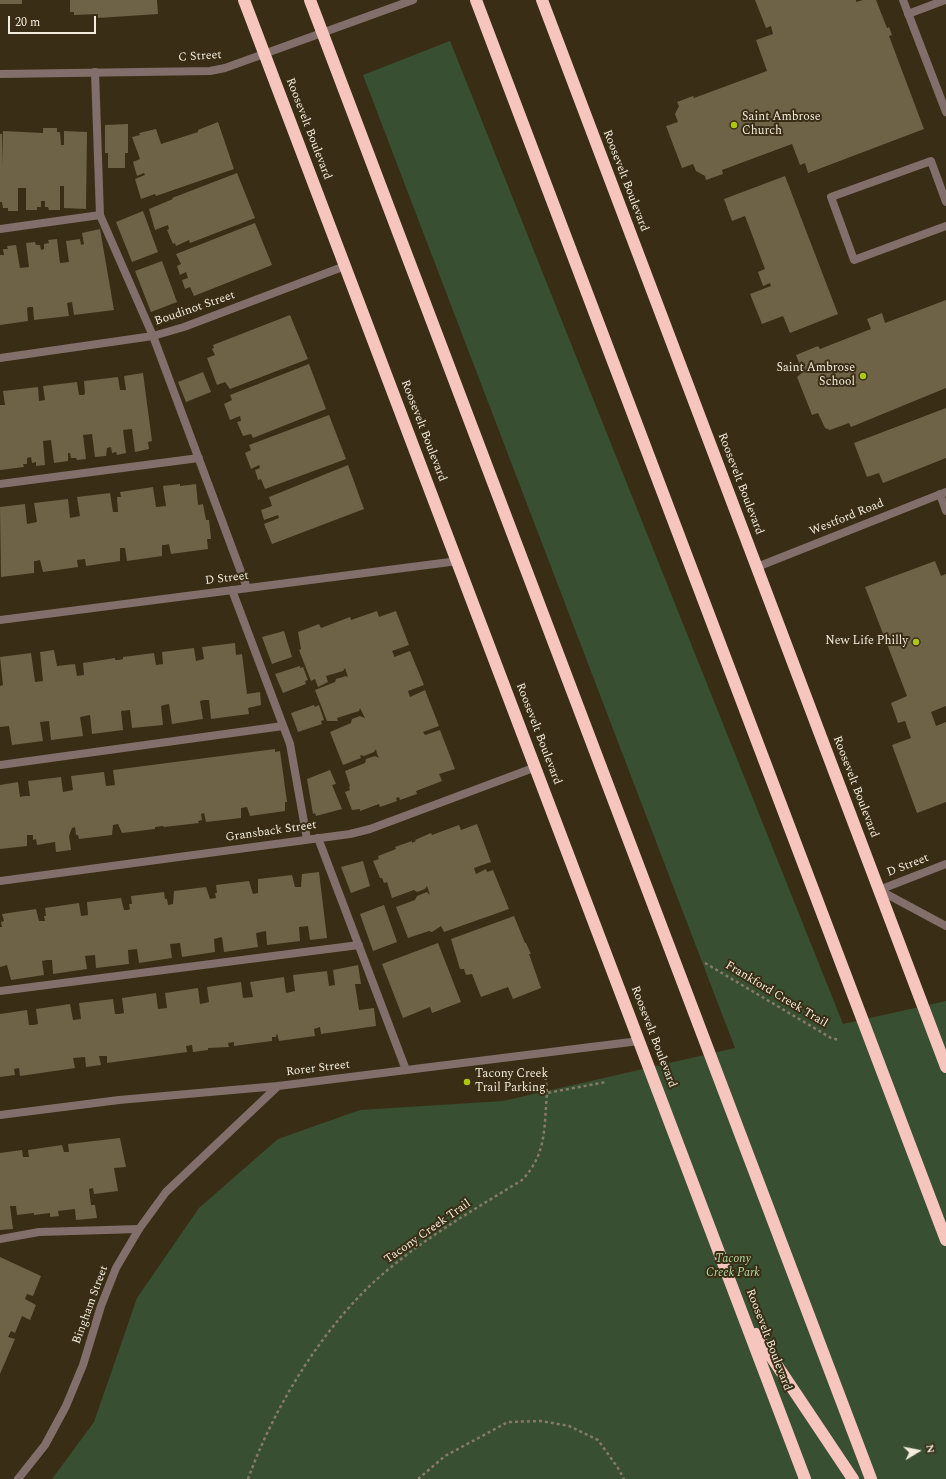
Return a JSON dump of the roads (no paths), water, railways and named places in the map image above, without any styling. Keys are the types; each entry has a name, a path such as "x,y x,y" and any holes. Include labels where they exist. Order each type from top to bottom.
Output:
{"highway":[{"name":"Roosevelt Boulevard","path":"244,0 805,1479"},
{"path":"310,0 871,1479"},
{"path":"476,0 946,1240"},
{"name":"Roosevelt Boulevard","path":"542,0 946,1068"},
{"path":"744,1316 853,1479"}],"street":[{"name":"C Street","path":"0,74 210,71 225,68 413,0"},
{"path":"903,0 946,112"},
{"path":"908,14 944,0"},
{"path":"95,72 100,215 153,336 247,588"},
{"path":"946,202 931,161 831,197 854,260 946,226"},
{"path":"0,229 100,215"},
{"name":"Boudinot Street","path":"0,358 153,336 184,328 345,266"},
{"path":"0,484 199,458"},
{"name":"Westford Road","path":"756,567 943,493"},
{"path":"943,493 946,511"},
{"name":"D Street","path":"0,620 458,561"},
{"path":"232,590 290,744 307,839"},
{"path":"0,765 284,726"},
{"name":"Gransback Street","path":"0,881 318,838 370,829 536,767"},
{"path":"318,838 406,1070"},
{"name":"D Street","path":"879,890 946,864"},
{"path":"879,890 946,926"},
{"path":"0,991 358,944"},
{"name":"Rorer Street","path":"0,1115 119,1100 278,1086 639,1041"},
{"name":"Bingham Street","path":"18,1479 45,1445 66,1406 83,1365 108,1287 116,1268 139,1228 166,1192 278,1086"},
{"path":"0,1239 39,1232 139,1228"}],"place":[{"name":"Saint Ambrose Church","path":"734,125"},
{"name":"Saint Ambrose School","path":"863,376"},
{"name":"New Life Philly","path":"916,642"},
{"name":"Tacony Creek Trail Parking","path":"467,1082"}],"park label":[{"name":"Tacony Creek Park","path":"733,1267"}]}
